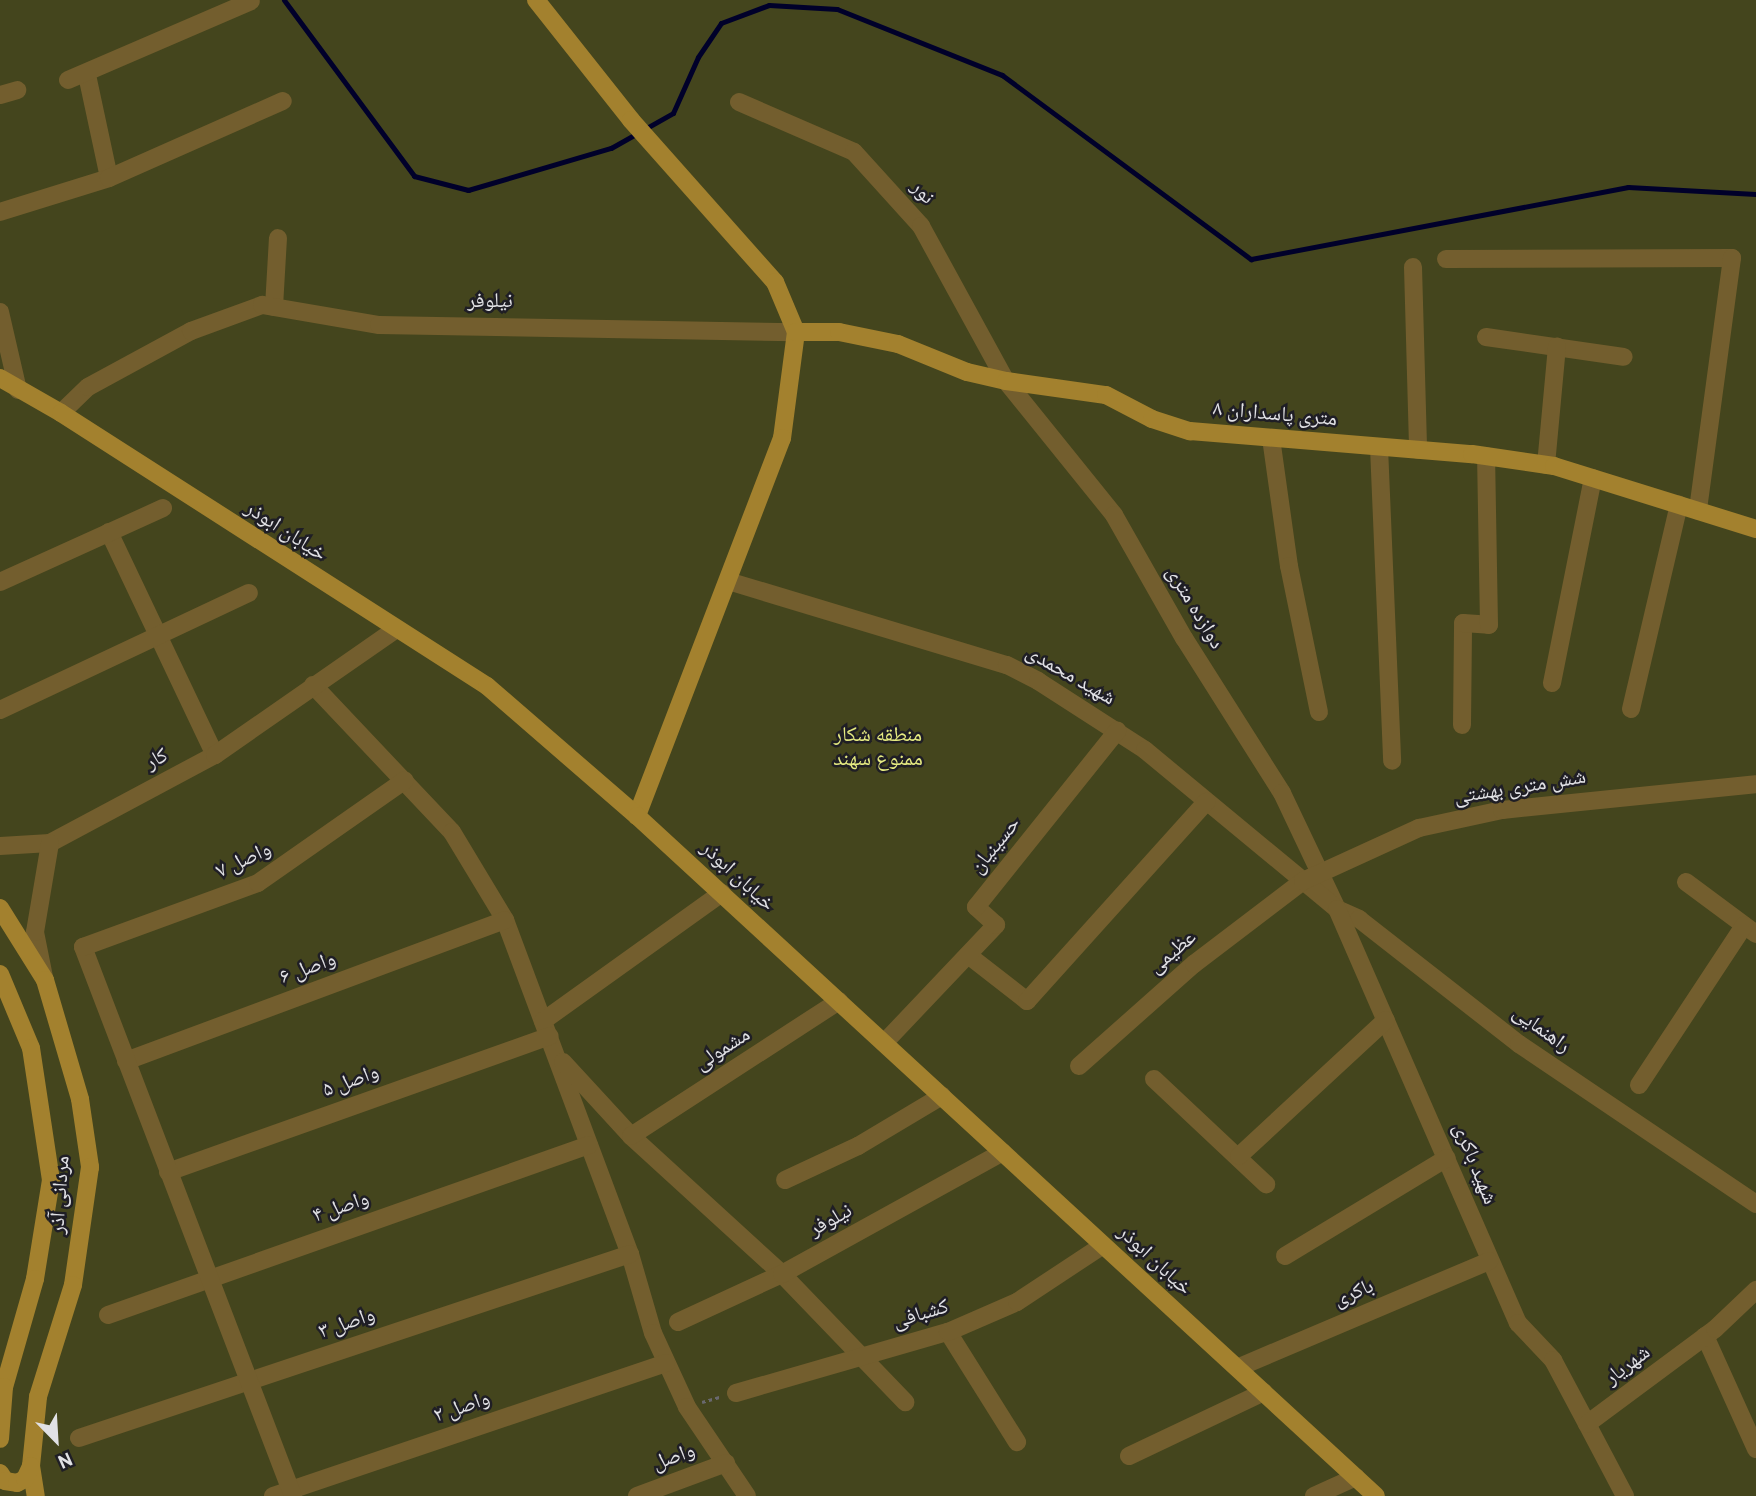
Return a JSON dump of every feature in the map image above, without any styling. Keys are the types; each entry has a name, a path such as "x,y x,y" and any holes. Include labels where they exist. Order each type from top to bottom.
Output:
{"main road":[{"path":"536,0 631,120 775,282 796,331 782,438 638,816"},
{"name":"۸ متری پاسداران","path":"796,331 839,332 898,344 967,372 1006,381 1106,395 1152,419 1189,431 1486,456 1546,465 1756,529"},
{"name":"خیابان ابوذر","path":"0,379 61,413 395,630 487,686 638,816 1376,1496"},
{"name":"مردانی آذر","path":"0,908 45,980 80,1099 90,1167 73,1284 38,1397 31,1466 36,1496"},
{"name":"مردانی آذر","path":"0,975 31,1048 51,1180 35,1279 4,1387 0,1439"},
{"path":"0,1473 5,1480 17,1483 25,1479 31,1466"},
{"path":"0,1479 3,1496"}],"street":[{"path":"68,80 87,75 251,1"},
{"path":"87,75 110,178"},
{"path":"0,212 110,178 283,102"},
{"name":"نور","path":"740,102 854,152 921,226 1006,381"},
{"path":"274,307 278,238"},
{"path":"1446,259 1732,258 1698,511"},
{"path":"1413,267 1418,450"},
{"name":"نیلوفر","path":"61,413 88,387 191,331 262,305 379,325 796,331"},
{"path":"0,312 18,390"},
{"path":"1486,337 1624,357"},
{"path":"1546,465 1558,347"},
{"name":"دوازده متری","path":"1006,381 1114,515 1184,638 1282,793 1321,872"},
{"path":"1271,438 1289,566 1319,712"},
{"path":"1379,446 1392,761"},
{"path":"1462,726 1463,623 1489,625 1486,456"},
{"path":"1552,683 1593,478"},
{"path":"1631,709 1679,505"},
{"path":"0,582 163,508"},
{"path":"109,532 215,755"},
{"name":"شهید محمدی","path":"728,581 1007,665 1117,731 1337,909"},
{"path":"0,710 158,639 249,593"},
{"name":"کار","path":"50,843 215,755 395,630"},
{"path":"313,685 452,832 505,920 630,1254 666,1363 687,1407 747,1496"},
{"name":"حسینیان","path":"884,1043 996,925 976,907 1117,731"},
{"name":"واصل ۷","path":"126,1061 83,947 258,883 405,780"},
{"name":"شش متری بهشتی","path":"1303,881 1419,828 1502,810 1756,784"},
{"path":"968,955 1027,1001 1206,802"},
{"path":"0,846 50,843 35,932 45,980"},
{"path":"1321,872 1337,909"},
{"name":"عظیمی","path":"1079,1066 1194,964 1303,881"},
{"path":"1639,1084 1750,930 1686,883"},
{"name":"واصل ۵","path":"168,1172 546,1029 722,893"},
{"name":"شهید باکری","path":"1337,909 1518,1323 1553,1360 1587,1424"},
{"name":"راهنمایی","path":"1337,909 1359,919 1530,1051 1756,1204"},
{"name":"واصل ۶","path":"126,1061 505,920"},
{"name":"مشمولی","path":"631,1136 839,1001"},
{"path":"1239,1156 1386,1020"},
{"path":"555,1054 631,1136 782,1275 905,1402"},
{"path":"126,1061 249,1381 285,1494"},
{"path":"1154,1079 1266,1184"},
{"path":"785,1180 858,1146 942,1096"},
{"name":"واصل ۴","path":"108,1315 589,1145"},
{"name":"نیلوفر","path":"678,1322 782,1275 1003,1152"},
{"path":"1285,1256 1447,1158"},
{"name":"کشبافی","path":"736,1393 948,1332 1017,1302 1103,1245"},
{"name":"واصل ۳","path":"79,1438 630,1254"},
{"name":"باکری","path":"1237,1368 1489,1261"},
{"name":"شهریار","path":"1587,1424 1705,1336 1756,1290"},
{"path":"948,1332 1017,1442"},
{"path":"1705,1336 1756,1449"},
{"name":"واصل ۲","path":"285,1494 666,1363"},
{"path":"1129,1456 1264,1392"},
{"path":"1587,1424 1625,1496"},
{"name":"واصل","path":"637,1496 726,1463"},
{"path":"1314,1496 1356,1477"}],"path":[{"path":"687,1407 736,1393"}],"green space":[{"name":"منطقه شکار ممنوع سهند","path":"0,0 1756,0 1756,1496 0,1496"}],"waterway":[{"path":"284,0 414,176 468,190 611,148 673,113 698,57 721,23 769,5 837,9 1002,75 1251,259 1628,187 1756,194"}]}
